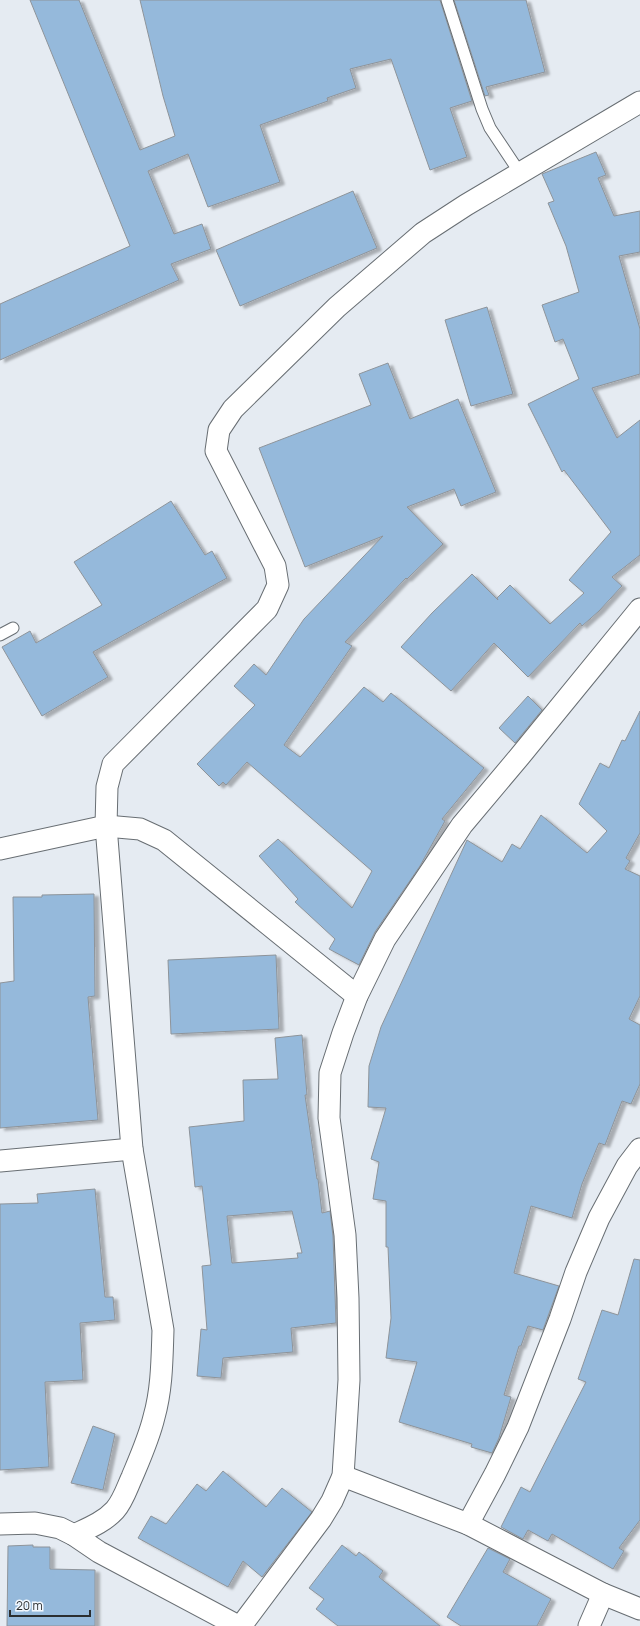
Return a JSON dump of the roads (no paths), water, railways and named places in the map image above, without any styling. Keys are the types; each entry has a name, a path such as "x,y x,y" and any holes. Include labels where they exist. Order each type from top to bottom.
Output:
{"street":[{"path":"74,1535 99,1523 116,1509 119,1504 141,1457 154,1417 161,1378 163,1330 132,1149 106,826 107,787 113,764 267,608 278,585 276,566 216,451 219,430 233,409 337,307 423,233 466,205 640,102"},
{"path":"0,1524 35,1523 60,1528 74,1535 99,1552 239,1626 321,1519 332,1501 342,1476 349,1380 348,1298 345,1235 329,1118 330,1073 357,996 385,939 462,825 640,609"},
{"path":"0,849 106,826 140,829 164,840 357,996"},
{"path":"0,1161 132,1149"},
{"path":"468,1524 518,1427 560,1319 576,1272 599,1218 627,1166 640,1149"},
{"path":"342,1476 468,1524 603,1594 640,1609"},
{"path":"589,1626 603,1594"}],"lane":[{"path":"447,0 490,128 520,173"},
{"path":"0,635 13,628"}]}
